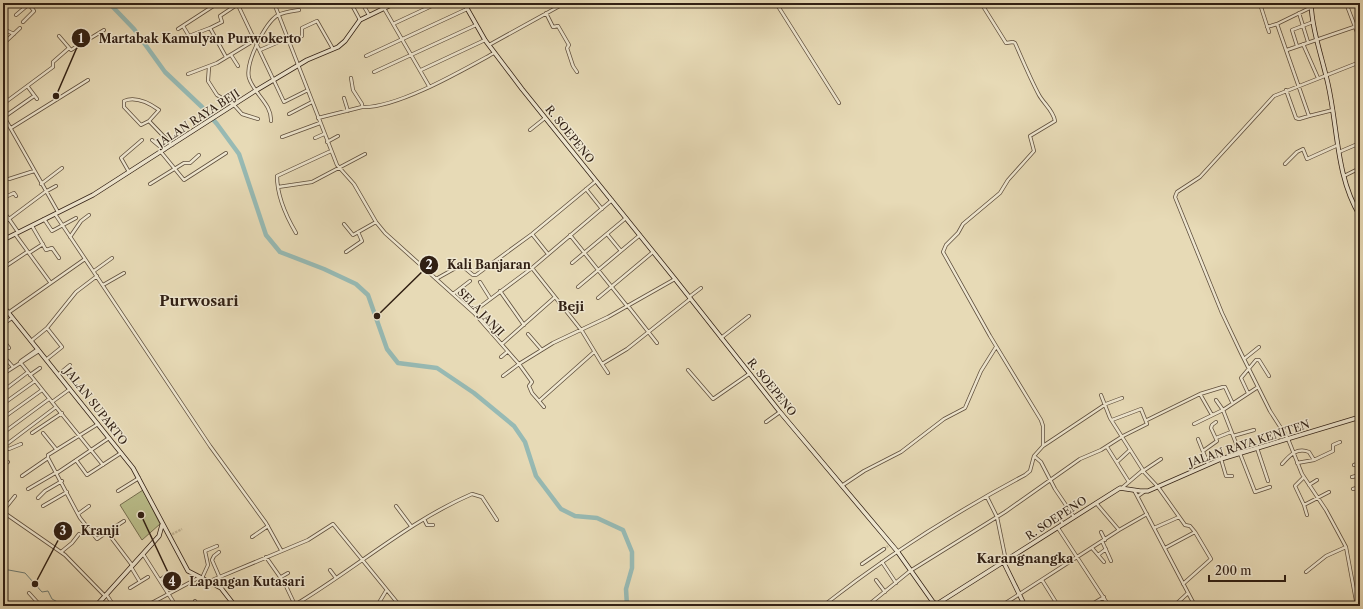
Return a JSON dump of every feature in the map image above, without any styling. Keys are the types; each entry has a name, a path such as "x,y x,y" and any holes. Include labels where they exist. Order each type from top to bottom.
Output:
{"street":[{"path":"3,8 12,3"},
{"path":"178,30 218,3"},
{"name":"SELA JANJI","path":"274,3 327,142 339,169 357,188 376,222 392,241 473,312 502,344 532,382 529,386 530,391 540,401"},
{"path":"362,3 369,15"},
{"path":"381,3 429,86"},
{"name":"JALAN RAYA BEJI","path":"3,240 92,195 173,145 255,91 298,66 333,49 345,40 360,20 395,3"},
{"path":"393,24 438,3"},
{"name":"R. SOEPENO","path":"464,3 494,53 749,374 843,486 890,545 897,551 910,571 933,602 937,605 1123,487"},
{"path":"488,45 565,3"},
{"path":"776,3 839,103"},
{"path":"982,3 1006,43 1013,42 1016,44 1028,73 1055,121 1030,136 1034,151 1008,180 1000,193 963,224 958,233 943,250 949,265 996,347 1041,420 1043,426 1043,446"},
{"path":"1266,3 1261,7 1269,32"},
{"path":"1267,27 1277,24 1311,5 1320,3"},
{"path":"1347,3 1354,27 1360,40"},
{"path":"16,15 28,4 34,11 24,22"},
{"path":"183,26 190,36 222,22 220,16 238,4 285,102 308,90"},
{"path":"1311,5 1313,22 1333,110 1343,176 1348,196 1360,216"},
{"path":"353,7 360,20"},
{"path":"366,56 467,9"},
{"path":"272,121 270,111 255,91 248,72 266,28 279,15 300,10"},
{"path":"546,13 553,27 558,26 569,45 567,48 577,72"},
{"path":"1299,13 1308,42"},
{"path":"289,42 302,36 302,28 317,21 333,49"},
{"path":"1297,46 1292,30 1313,22"},
{"path":"1277,24 1309,116"},
{"path":"374,72 476,25"},
{"path":"1287,50 1354,27"},
{"path":"3,44 20,28"},
{"path":"210,28 226,58"},
{"path":"3,29 14,34"},
{"path":"59,36 72,50 104,30"},
{"path":"258,47 288,38"},
{"path":"188,74 209,67 255,40"},
{"path":"420,70 485,40"},
{"path":"1303,44 1318,78"},
{"path":"3,104 28,87 54,66 53,62 69,48"},
{"path":"318,118 362,106 385,104 406,97 494,53"},
{"path":"231,54 238,66"},
{"path":"1357,606 1346,547 1318,498 1304,477 1297,464 1288,439 1258,387 1244,359 1222,313 1175,197 1177,192 1200,177 1272,98 1298,85 1326,76 1360,62"},
{"path":"209,67 208,81 213,90 220,97 234,105 242,114 258,119"},
{"path":"352,78 353,90 362,106"},
{"path":"11,128 88,80"},
{"path":"28,87 37,99"},
{"path":"1286,90 1296,118 1299,119 1333,110"},
{"path":"34,96 4,116 63,225 210,446 268,526 280,550"},
{"path":"344,98 348,111"},
{"path":"124,101 145,101 159,110 148,121 140,126 124,107 124,101"},
{"path":"289,114 312,102"},
{"path":"530,130 546,118"},
{"path":"148,121 173,145"},
{"path":"282,137 320,123"},
{"path":"315,138 324,134"},
{"path":"327,142 338,136"},
{"path":"129,172 120,158 142,140"},
{"path":"152,140 162,151 174,170 184,180 226,153"},
{"path":"1339,152 1360,143"},
{"path":"1285,164 1297,152 1303,149 1307,159 1338,144"},
{"path":"296,233 283,207 278,187 279,174 331,151"},
{"path":"278,187 312,182 365,154"},
{"path":"150,184 184,163 191,162 199,156"},
{"path":"41,184 62,168"},
{"path":"1343,176 1356,170"},
{"path":"9,179 34,171"},
{"path":"436,279 461,265 473,275 476,275 532,234 596,181"},
{"path":"3,223 56,186"},
{"path":"586,190 602,209"},
{"path":"3,198 13,193 16,196"},
{"path":"473,312 532,268 612,200"},
{"path":"3,211 28,253 50,282"},
{"path":"70,237 81,220 89,215"},
{"path":"44,219 52,231 76,218"},
{"path":"572,263 626,218"},
{"path":"344,224 353,235 376,222"},
{"path":"32,225 46,250 52,248 59,258"},
{"path":"346,252 362,241 358,232"},
{"path":"532,234 548,254"},
{"path":"606,234 621,251"},
{"path":"570,235 657,343"},
{"path":"578,287 640,235"},
{"path":"3,244 4,258"},
{"path":"3,268 43,244"},
{"path":"598,298 653,252"},
{"path":"94,271 112,258"},
{"path":"8,313 50,282 85,259"},
{"path":"532,268 582,331 608,373"},
{"path":"103,285 124,273"},
{"path":"31,341 47,328 73,295 97,276"},
{"path":"503,376 540,349 582,331 675,279"},
{"path":"453,294 470,281"},
{"path":"480,282 490,298"},
{"path":"602,364 628,349 701,288"},
{"path":"500,291 524,325"},
{"path":"502,344 555,297"},
{"name":"JALAN SUPARTO","path":"3,306 110,438 139,478 188,571 221,588 235,606"},
{"path":"720,338 749,316"},
{"path":"3,324 12,318"},
{"path":"46,359 62,347 47,328"},
{"path":"528,334 540,349"},
{"path":"3,340 9,348"},
{"path":"843,486 864,471 901,452 944,419 965,408 981,370 996,347"},
{"path":"1244,359 1259,347"},
{"path":"3,374 39,350"},
{"path":"501,356 507,352"},
{"path":"544,407 540,401 594,352"},
{"path":"1248,392 1241,380 1248,367 1258,359 1269,376"},
{"path":"3,360 7,360 13,367"},
{"path":"21,362 103,465"},
{"path":"59,374 70,365"},
{"path":"30,375 40,368"},
{"path":"688,370 713,399 749,374"},
{"path":"3,390 28,372"},
{"path":"3,404 35,381"},
{"path":"867,606 910,571 997,517 1080,459 1107,447 1123,436 1147,424 1147,420 1200,394 1225,386 1232,402"},
{"path":"1194,424 1223,410 1232,402 1258,387"},
{"path":"52,402 71,389"},
{"path":"3,418 42,390"},
{"path":"1200,394 1212,415"},
{"path":"1101,395 1112,420 1143,471 1158,487 1185,525 1189,525 1195,532 1211,559 1183,584"},
{"path":"823,606 897,551 946,519 1028,473 1034,456 1043,446 1106,404 1122,398"},
{"path":"3,433 49,399"},
{"path":"1216,400 1223,410 1255,492 1270,487"},
{"path":"3,441 7,444 56,407"},
{"path":"1112,420 1141,409 1147,420"},
{"path":"766,422 780,412"},
{"path":"32,433 62,413"},
{"name":"JALAN RAYA KENITEN","path":"1145,491 1158,487 1208,464 1360,418"},
{"path":"1203,451 1216,442 1216,438 1211,428 1216,422"},
{"path":"22,476 48,458 48,455 56,449 98,424"},
{"path":"1233,436 1254,430"},
{"path":"1216,438 1231,432"},
{"path":"43,434 56,449"},
{"path":"28,489 110,438"},
{"path":"1198,439 1208,464"},
{"path":"1297,464 1314,460 1333,451 1333,445 1340,442"},
{"path":"3,451 4,446 9,450 21,444"},
{"path":"1107,447 1129,482"},
{"path":"1257,448 1268,482"},
{"path":"1117,462 1130,450"},
{"path":"1282,464 1293,452 1302,450 1308,451 1314,460"},
{"path":"76,460 86,475 121,453"},
{"path":"1034,456 1041,462 1050,480 1074,518"},
{"path":"48,458 62,481 78,514 85,525 98,539 124,521"},
{"path":"1123,487 1161,459"},
{"path":"1221,460 1226,476 1232,476"},
{"path":"3,466 8,462"},
{"path":"1354,465 1360,463"},
{"path":"1352,477 1360,475"},
{"path":"1304,477 1295,486 1307,515"},
{"path":"118,491 139,478"},
{"path":"1310,485 1317,480"},
{"path":"38,498 45,491 62,481"},
{"path":"1123,487 1145,491"},
{"path":"1353,489 1360,487"},
{"path":"1134,490 1195,606"},
{"path":"1138,496 1145,491"},
{"path":"43,506 67,492"},
{"path":"1304,505 1329,492"},
{"path":"266,557 281,577 294,605 411,526 472,494 482,497 497,520"},
{"path":"15,496 3,513 61,552 106,595 114,606"},
{"path":"987,497 997,517 1005,562 1025,606"},
{"path":"1096,503 1119,530"},
{"path":"78,514 90,506"},
{"path":"396,506 411,526"},
{"path":"1001,606 1146,514"},
{"path":"1058,516 1063,524"},
{"path":"1154,528 1179,517"},
{"path":"424,519 427,524 433,525"},
{"path":"96,606 159,536 162,524"},
{"path":"210,581 280,550 308,540 333,524 386,591 400,606"},
{"path":"252,536 268,526"},
{"path":"1058,528 1076,558 1109,606"},
{"path":"107,532 132,567 140,582"},
{"path":"1101,532 1111,561"},
{"path":"1165,548 1195,532"},
{"path":"61,552 73,542 79,534"},
{"path":"159,536 164,534 169,536"},
{"path":"146,606 201,577 208,565 205,552 217,546"},
{"path":"1306,572 1326,556 1346,547"},
{"path":"1092,548 1104,562"},
{"path":"862,564 884,549"},
{"path":"1098,555 1106,549"},
{"path":"219,576 212,560 214,556 220,552"},
{"path":"143,554 176,606"},
{"path":"882,562 896,583"},
{"path":"330,570 336,578"},
{"path":"281,577 288,573"},
{"path":"160,580 167,575"},
{"path":"130,588 148,577"},
{"path":"876,580 885,592"},
{"path":"1042,580 1058,604"},
{"path":"377,606 386,591"},
{"path":"29,593 40,605 36,606"},
{"path":"1174,606 1188,593"},
{"path":"1089,606 1104,597"},
{"path":"195,601 198,606"}],"green space":[{"path":"143,490 160,524 142,540 120,505"}],"waterway":[{"path":"109,3 134,29 165,72 202,107 217,124 239,154 266,235 280,252 324,269 356,284 368,295 387,349 398,363 437,368 474,393 514,426 525,442 536,476 561,509 575,516 597,518 623,530 632,552 632,568 626,589 627,606"},
{"path":"3,569 25,573 42,592 48,591 52,599 65,606"}],"tunnel":[{"path":"169,536 182,529"},
{"path":"884,549 888,546"}],"place":[{"name":"Martabak Kamulyan Purwokerto","path":"56,96"},
{"name":"Kali Banjaran","path":"377,316"},
{"name":"Lapangan Kutasari","path":"141,515"},
{"name":"Kranji","path":"35,584"}],"district":[{"name":"Purwosari","path":"199,300"},
{"name":"Beji","path":"571,306"},
{"name":"Karangnangka","path":"1025,558"}]}
